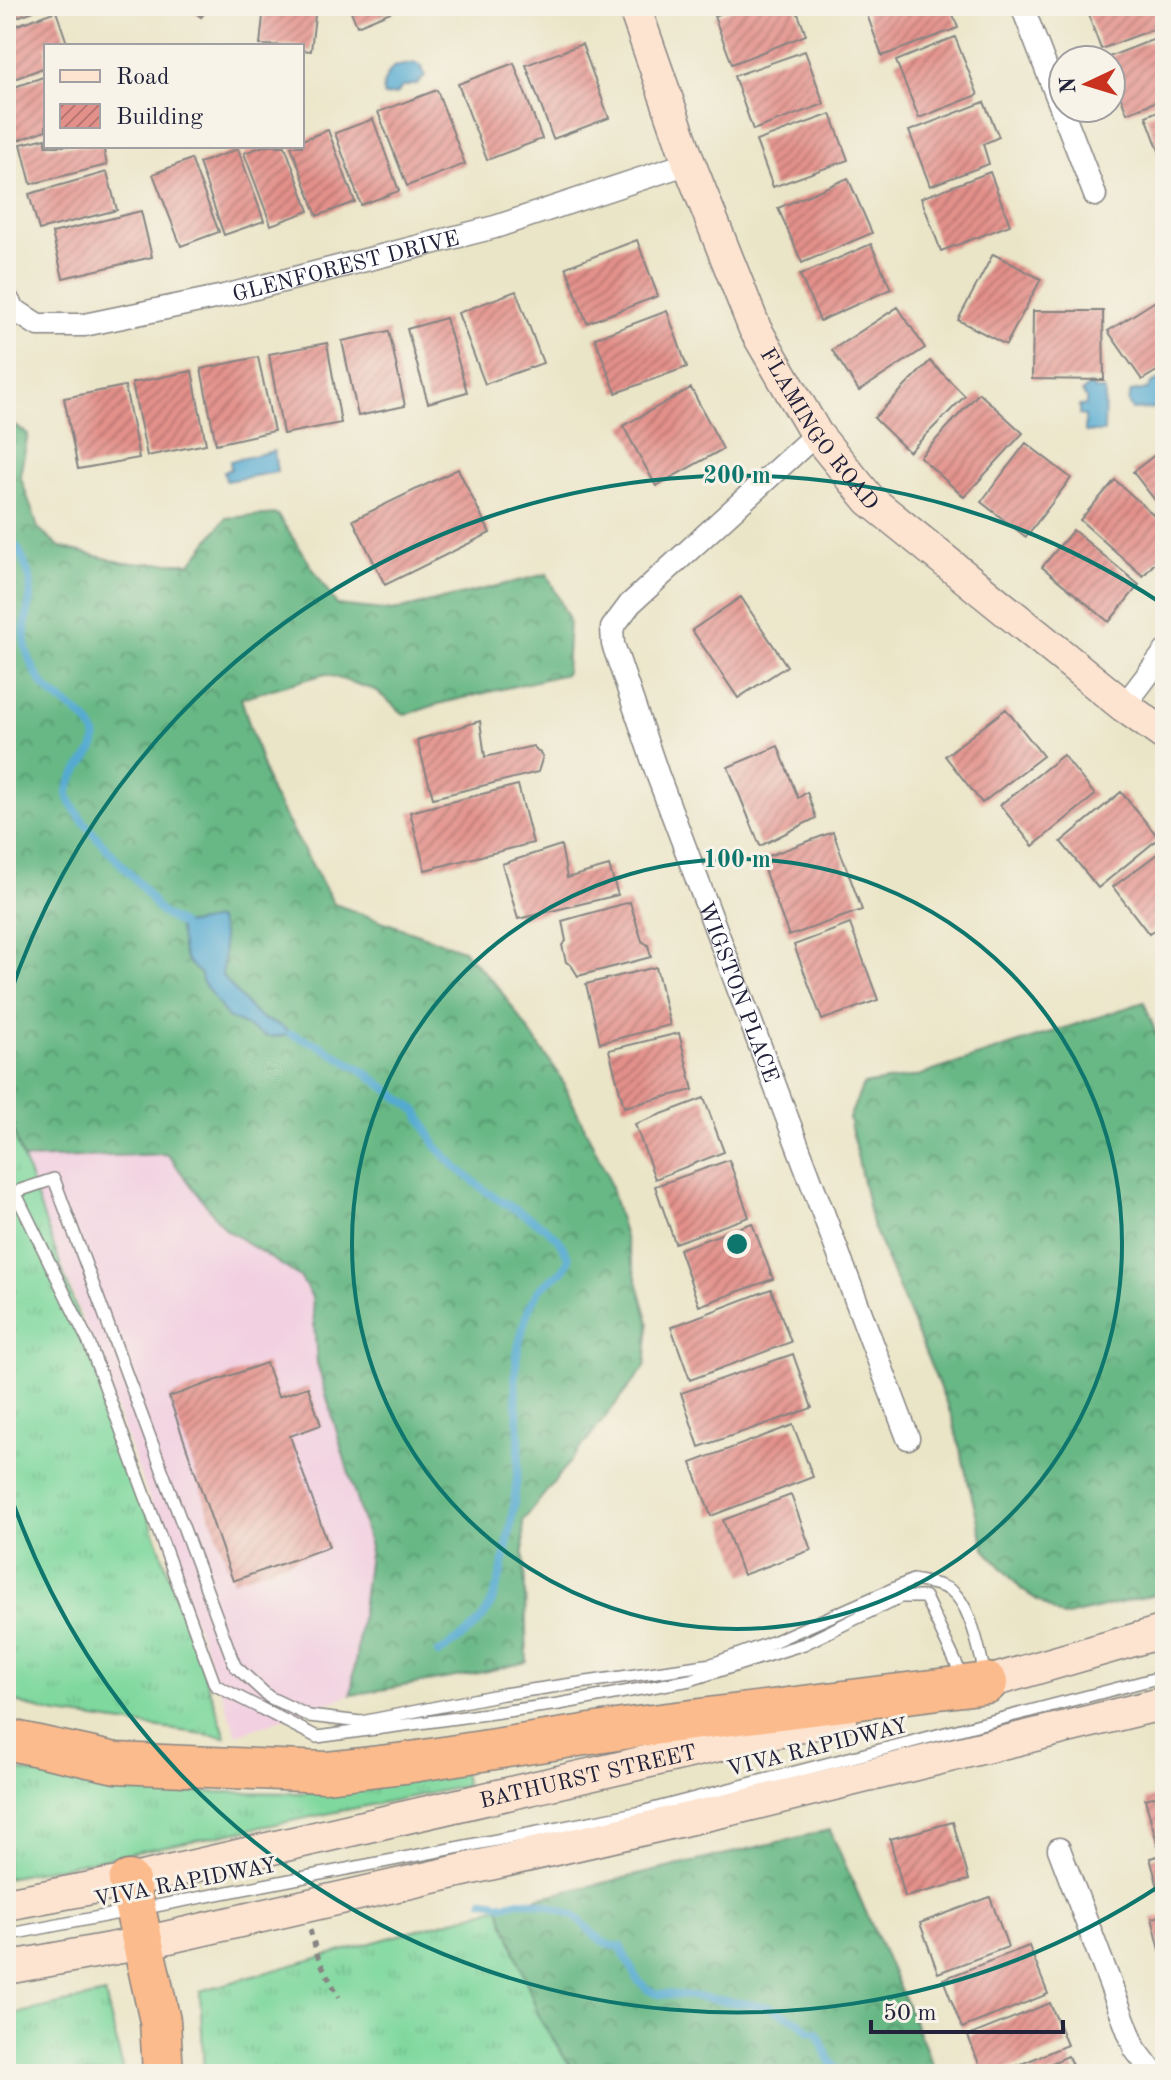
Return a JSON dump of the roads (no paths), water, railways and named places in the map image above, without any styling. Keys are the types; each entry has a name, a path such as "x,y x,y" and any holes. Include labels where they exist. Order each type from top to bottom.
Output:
{"highway":[{"path":"6,1739 116,1763 326,1772 405,1763 636,1727 977,1684"},
{"path":"135,1912 160,2021 163,2074"}],"main road":[{"name":"FLAMINGO ROAD","path":"634,6 689,163 755,329 816,434 870,500 1124,706 1165,735"},
{"name":"BATHURST STREET","path":"6,1968 135,1912 1165,1631"},
{"name":"BATHURST STREET","path":"6,1904 135,1912 302,1906 736,1808 1165,1703"}],"street":[{"path":"1022,6 1095,195"},
{"name":"GLENFOREST DRIVE","path":"6,297 13,309 38,325 84,325 224,296 495,227 689,163"},
{"name":"WIGSTON PLACE","path":"816,434 630,604 612,628 613,644 658,776 908,1438"},
{"path":"1124,706 1165,652"},
{"path":"1059,1849 1135,2049 1154,2074"}],"lane":[{"path":"54,1179 235,1666 269,1697 309,1716 361,1722 503,1694 712,1664 775,1641 913,1580 937,1584 956,1595 975,1634 977,1684 925,1597 900,1597 804,1644 704,1675 559,1704 317,1737 240,1698 215,1685 89,1343 15,1192 54,1179"},
{"path":"1102,1650 1165,1643"},
{"name":"VIVA RAPIDWAY","path":"6,1935 641,1812 1165,1676"}],"water":[{"path":"416,63 422,67 425,76 417,84 402,87 397,94 384,96 385,80 393,67"},
{"path":"1165,377 1164,399 1152,409 1132,410 1128,402 1131,392 1148,389"},
{"path":"1090,385 1095,390 1105,390 1104,432 1085,432 1085,416 1079,415 1079,406 1086,405 1082,392"},
{"path":"274,451 277,472 226,481 224,472 231,469 230,461"},
{"path":"217,919 223,940 222,976 257,1015 291,1034 263,1035 229,1019 202,981 201,974 188,962 178,926"}],"waterway":[{"path":"6,539 19,551 30,579 25,643 33,666 47,689 87,721 95,735 93,749 70,785 70,802 157,908 180,924"},
{"path":"291,1034 319,1045 363,1071 417,1111 436,1146 456,1167 488,1193 543,1226 559,1240 569,1258 563,1270 541,1288 534,1299 519,1344 515,1379 519,1452 510,1528 499,1580 485,1614 438,1653"},
{"path":"484,1900 504,1904 533,1902 570,1914 606,1944 620,1946 636,1978 647,1989 658,1994 769,2007 800,2022 809,2031 817,2032 830,2062 841,2074"}]}
